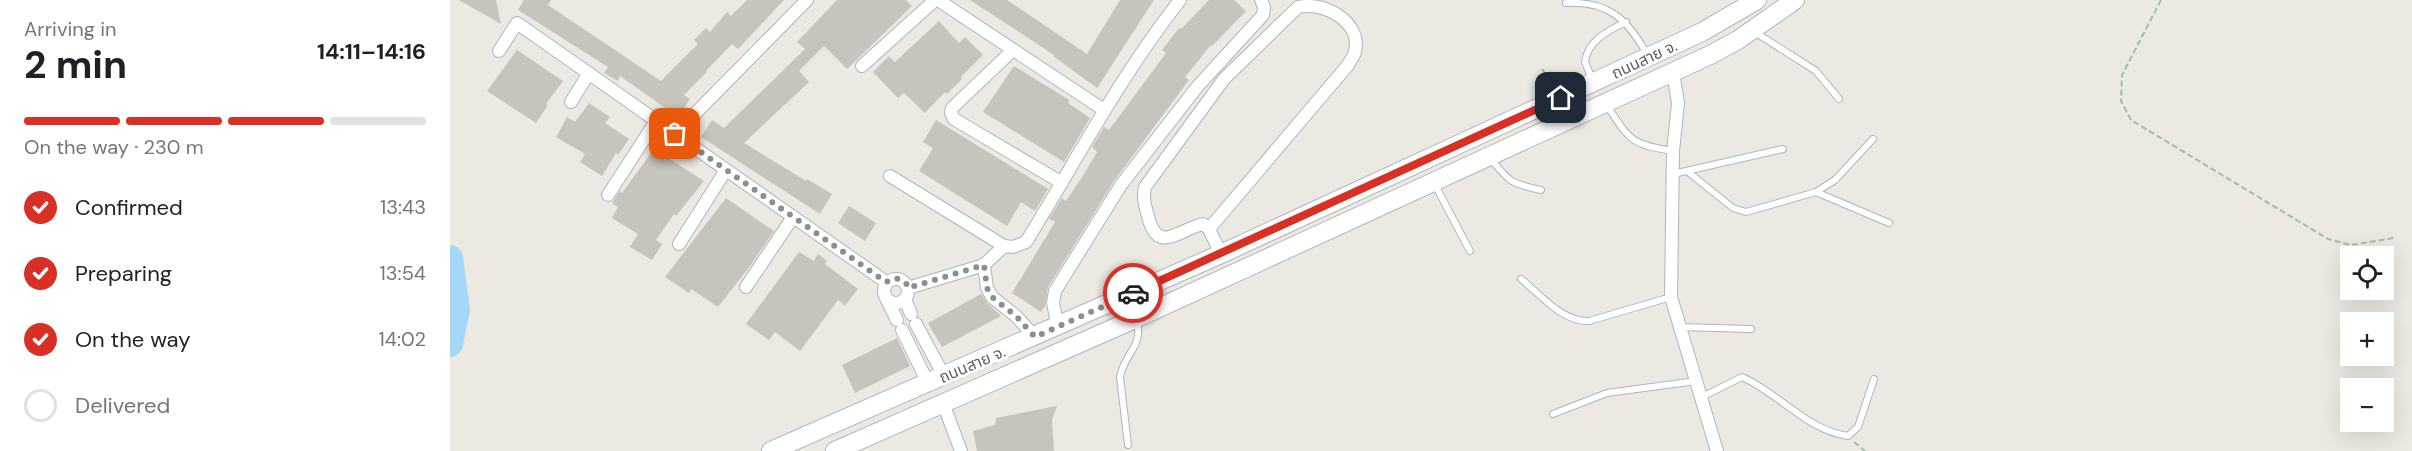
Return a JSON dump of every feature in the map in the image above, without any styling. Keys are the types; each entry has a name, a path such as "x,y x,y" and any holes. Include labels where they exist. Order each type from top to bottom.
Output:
{"main road":[{"name":"ถนนสาย จ.","path":"771,451 1221,254 1702,32 1737,6 1757,0"},
{"name":"ถนนสาย จ.","path":"835,451 1137,318 1710,55 1753,31 1795,0"}],"street":[{"path":"675,134 807,0"},
{"path":"862,66 936,0 1104,110"},
{"path":"890,176 1004,246 1013,247 1026,242 1104,110 1180,0"},
{"path":"1058,327 1053,303 1055,291 1121,185 1197,87 1263,15 1261,0"},
{"path":"1209,229 1348,64 1355,52 1355,41 1348,24 1338,14 1306,5 1298,7 1224,79 1145,187 1142,197 1153,231 1158,237 1166,239 1203,224 1209,229 1221,254"},
{"path":"499,51 517,23 886,282"},
{"path":"1013,50 952,108 951,113 954,119 1062,183"},
{"path":"1673,72 1678,103 1673,151 1671,297 1678,327 1702,397 1717,451"},
{"path":"571,102 589,73"},
{"path":"608,195 657,121"},
{"path":"679,244 726,170"},
{"path":"746,287 793,217"},
{"path":"887,300 893,303 907,294 984,265 1004,246"},
{"path":"984,265 987,288 992,297 1016,316 1035,337"},
{"path":"896,278 906,283 913,319 936,380 899,325 883,291 886,282 896,278"},
{"path":"943,403 961,451"}],"lane":[{"path":"1566,3 1585,2 1613,13 1626,22 1649,57"},
{"path":"1593,82 1585,62 1589,48 1606,31 1626,22"},
{"path":"1753,31 1816,71 1839,99"},
{"path":"1606,103 1627,136 1645,147 1673,151"},
{"path":"1687,171 1733,208 1746,212 1816,192 1835,180 1873,139"},
{"path":"1673,174 1783,149"},
{"path":"1489,157 1507,179 1518,186 1541,190"},
{"path":"1434,182 1470,251"},
{"path":"1816,192 1889,223"},
{"path":"1521,279 1569,318 1580,321 1589,321 1671,297"},
{"path":"1128,445 1120,377 1122,366 1138,342 1140,333 1137,318"},
{"path":"1678,327 1751,329"},
{"path":"1702,397 1742,377 1804,419 1836,434 1848,436 1858,427 1874,379"},
{"path":"1553,414 1607,393 1696,381"}],"path":[{"path":"2161,0 2122,75 2121,101 2131,120 2328,238 2351,245 2394,238"}],"building":[{"path":"459,0 496,0 501,24"},
{"path":"524,0 551,0 548,5 661,81 698,44 694,40 706,28 710,32 727,12 731,16 747,0 784,0 738,49 732,44 684,95 690,99 678,117 620,76 618,81 604,73 608,67 518,10"},
{"path":"837,0 906,0 912,6 847,69 824,46 799,71 809,82 744,143 832,194 820,214 701,137 712,120 724,128 805,49 797,42"},
{"path":"970,0 1007,0 1087,54 1120,0 1154,0 1097,88 1054,55"},
{"path":"1209,0 1234,0 1246,11 1211,45 1185,77 1189,80 1114,181 1048,287 1045,306 1041,312 1012,293 1055,222 1049,219 1062,198 1066,201 1084,174 1097,152 1092,147 1104,127 1109,130 1166,53 1162,50 1179,28 1181,29"},
{"path":"939,21 959,43 965,37 983,55 947,94 945,92 925,113 904,93 898,98 873,72 889,56 895,62"},
{"path":"517,50 563,81 546,104 548,105 536,123 487,91"},
{"path":"1014,66 1069,100 1068,103 1090,118 1064,162 983,112"},
{"path":"589,103 610,117 605,123 629,139 618,155 616,153 602,176 580,162 585,154 556,137 567,117 575,122"},
{"path":"936,120 1048,189 1035,211 1021,202 1007,226 919,171 933,148 923,142"},
{"path":"654,149 704,181 676,216 674,214 656,240 662,244 652,260 630,247 638,234 612,218 618,207 612,203"},
{"path":"726,198 774,231 718,307 691,289 689,293 665,277"},
{"path":"849,206 876,223 865,241 838,223"},
{"path":"799,252 814,261 818,254 827,261 825,264 858,289 845,306 838,300 800,351 775,332 769,340 746,324"},
{"path":"981,294 1001,316 942,347 928,323"},
{"path":"897,338 910,366 855,393 842,365"},
{"path":"1057,406 1052,419 1054,451 977,451 973,431 995,425 996,418"}],"waterway":[{"path":"450,258 457,310 450,344"}],"way so far":[{"path":"675,134 886,282 896,278 906,283 908,288 984,265 987,288 992,297 1016,316 1035,337 1133,293"}],"route":[{"path":"1133,293 1561,98"}]}
